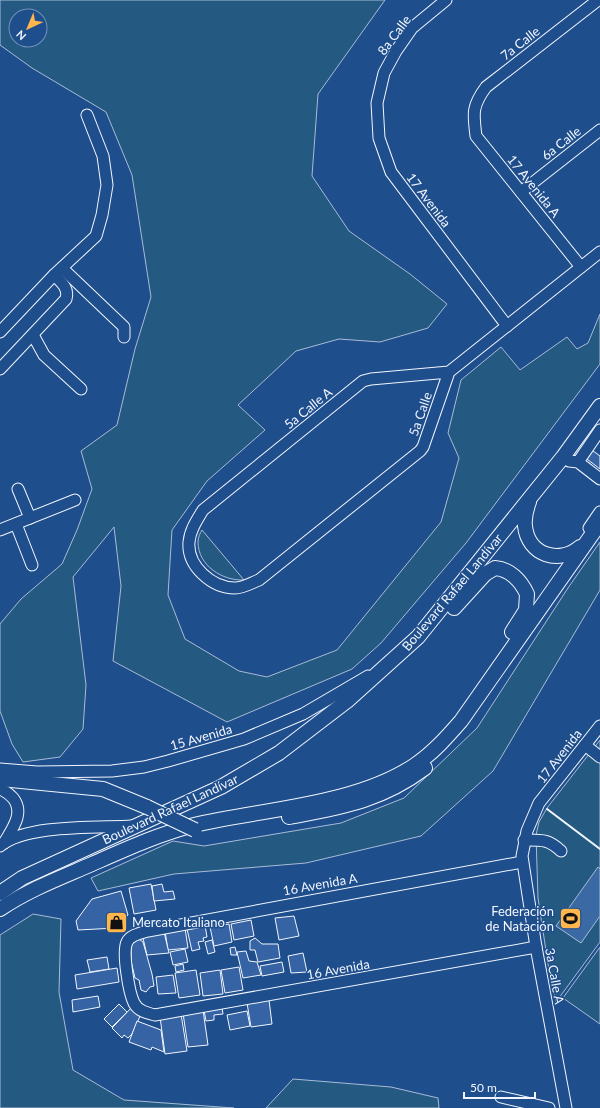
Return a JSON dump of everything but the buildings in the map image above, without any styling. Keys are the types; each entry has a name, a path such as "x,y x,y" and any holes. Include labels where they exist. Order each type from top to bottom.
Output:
{"main road":[{"name":"Boulevard Rafael Landívar","path":"0,893 22,878 210,793 279,753 347,701 418,637 563,457 600,406"},
{"path":"530,498 525,516 525,526 527,536 538,550 548,556 564,556 577,550 586,543"},
{"name":"Boulevard Rafael Landívar","path":"0,909 23,893 144,842 194,826 297,806 363,790 390,779 415,765 436,748 461,721 600,523"},
{"path":"0,779 103,789 122,795 187,828 206,832 349,806 399,786 445,752 470,721 487,693 503,646 526,610 528,599 522,584 504,570 495,568 485,574 441,622 418,637"}],"street":[{"name":"8a Calle","path":"384,73 396,51 412,28 446,0"},
{"name":"7a Calle","path":"474,118 475,101 486,87 598,0"},
{"name":"17 Avenida","path":"384,73 377,103 377,120 379,138 391,172 507,326"},
{"path":"0,332 58,272 96,236 102,216 107,185 103,156 87,115"},
{"name":"17 Avenida A","path":"474,118 476,136 581,267"},
{"name":"6a Calle","path":"521,192 600,130"},
{"path":"449,372 600,252"},
{"path":"0,369 66,299 67,293 65,286 58,272"},
{"path":"58,272 124,327 124,337"},
{"path":"33,335 44,355 81,390"},
{"name":"5a Calle A","path":"258,580 237,588 226,587 216,584 197,567 192,558 189,542 193,525 203,510 363,381 449,372"},
{"name":"5a Calle","path":"258,580 420,451 423,447 449,372"},
{"path":"578,462 600,430"},
{"path":"563,457 569,461 578,462 600,479"},
{"path":"18,489 30,518"},
{"path":"0,530 75,500"},
{"path":"586,543 584,534 600,512"},
{"path":"16,524 32,565"},
{"name":"15 Avenida","path":"0,769 37,772 112,771 144,767 168,761 244,738 303,714 392,662"},
{"name":"17 Avenida","path":"539,803 600,726"},
{"path":"585,745 600,757"},
{"path":"0,789 8,793 13,798 18,810 14,826 2,844"},
{"name":"3a Calle A","path":"539,803 524,840 522,862 566,1108"},
{"path":"2,844 12,838 38,831 135,826"},
{"path":"524,840 545,840 552,843 561,851"},
{"name":"16 Avenida A","path":"144,1013 135,1004 124,956 127,942 135,934 522,862"},
{"name":"16 Avenida","path":"144,1013 155,1015 536,947"},
{"path":"501,1097 550,1108"}],"shaded area":[{"path":"0,0 385,0 318,94 312,176 349,231 410,274 447,304 428,328 380,342 339,339 296,351 238,405 265,430 207,481 172,530 168,595 185,639 239,671 267,677 337,650 441,522 459,458 448,433 461,380 501,347 520,370 567,337 577,349 588,343 600,314 600,364 466,543 381,643 352,669 227,722 113,661 121,586 114,527 73,577 86,685 83,729 60,757 23,762 12,744 0,711 0,624 21,599 62,564 77,530 92,489 81,451 117,425 135,349 151,297 132,175 106,112 32,68 0,45"},
{"path":"202,530 244,580 236,580 220,575 207,565 199,551 198,540"},
{"path":"600,542 600,590 493,771 421,836 306,863 174,874 98,891 91,878 173,841 204,846 341,823 404,798 477,728 568,588"},
{"name":"Federación de Natación","path":"600,740 600,942 556,1002 548,964 538,898 536,835 539,822 547,808"},
{"path":"598,867 600,869 600,916 581,943 556,926"},
{"path":"33,914 61,919 59,992 73,1070 124,1100 234,1108 0,1108 0,935"},
{"path":"600,947 600,1024 563,998"},
{"path":"293,1079 391,1087 438,1098 439,1108 266,1108"}],"wall":[{"path":"547,809 600,849"}],"place":[{"name":"Federación de Natación","path":"570,918"},
{"name":"Mercato Italiano","path":"116,922"}]}
